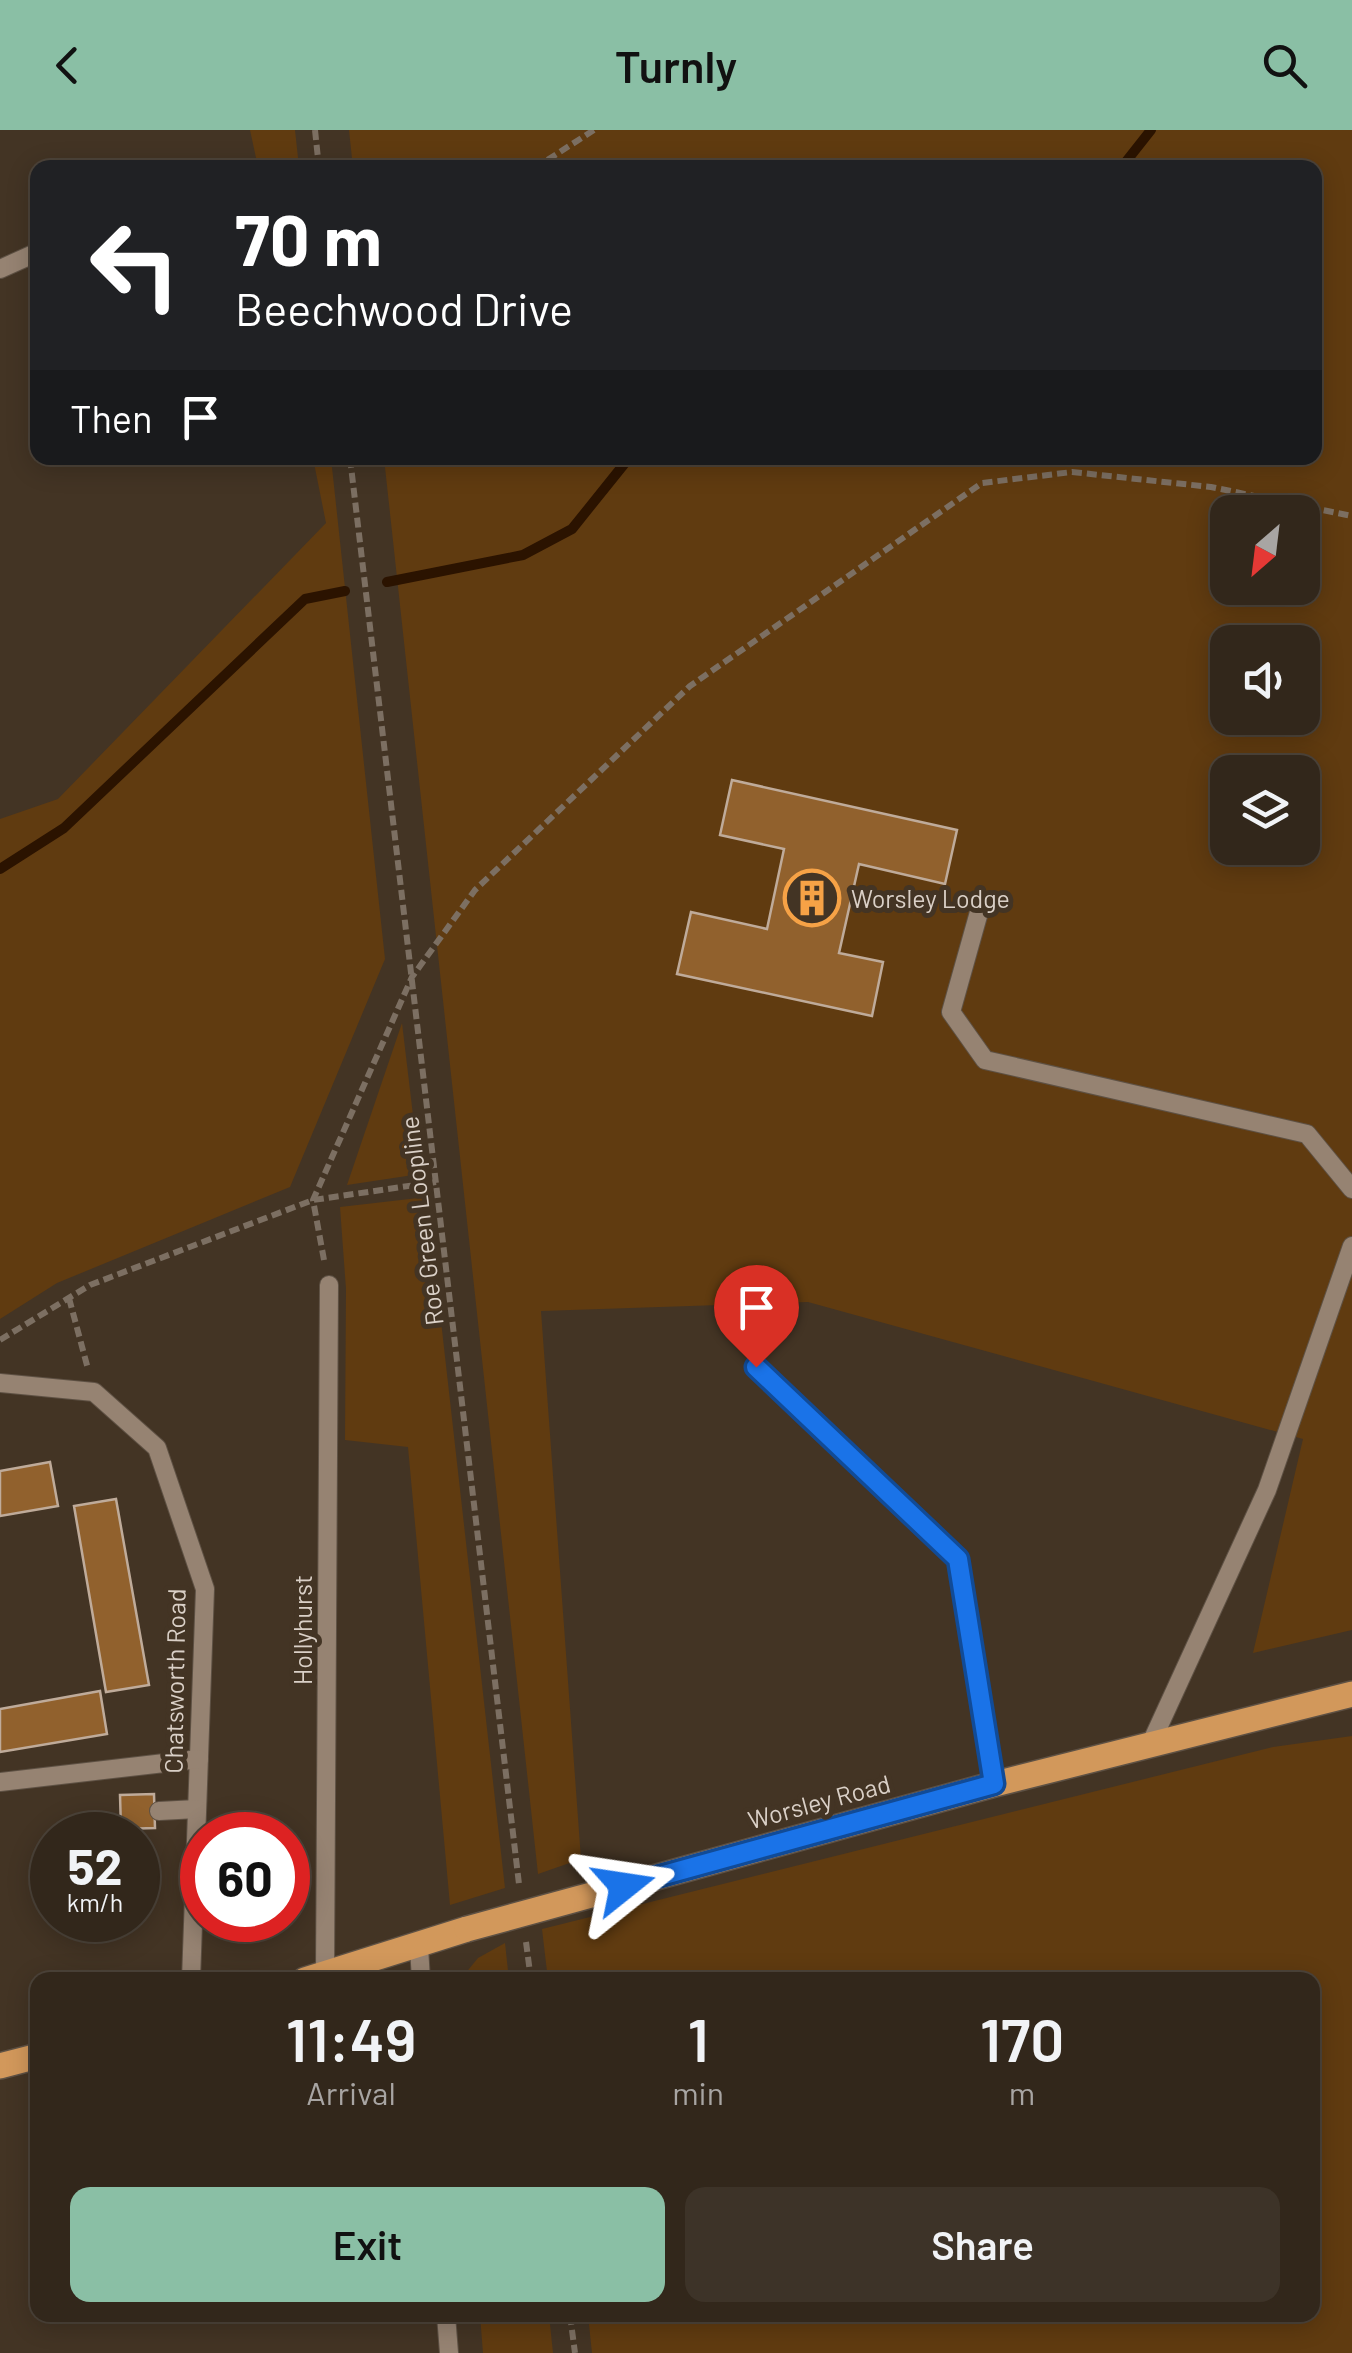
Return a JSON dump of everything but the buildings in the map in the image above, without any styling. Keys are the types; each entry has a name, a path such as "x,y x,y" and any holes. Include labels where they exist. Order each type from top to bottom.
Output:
{"main road":[{"name":"Worsley Road","path":"332,1972 467,1930 994,1784 1352,1694"},
{"path":"0,2066 30,2058"}],"street":[{"path":"0,268 30,255"},
{"path":"981,904 951,1012 984,1060 1307,1134 1352,1189"},
{"path":"1151,1743 1268,1490 1352,1246"},
{"name":"Hollyhurst","path":"315,1972 329,1286"},
{"path":"756,1367 958,1559 994,1784"},
{"path":"0,1384 94,1392"},
{"name":"Chatsworth Road","path":"94,1392 157,1448 204,1589 191,1972"},
{"path":"0,1782 198,1759"},
{"path":"159,1811 197,1809"},
{"path":"419,1947 421,1972"},
{"path":"446,2322 448,2353"}],"path":[{"path":"315,130 318,160"},
{"path":"547,160 594,130"},
{"name":"Roe Green Loopline","path":"351,465 522,1902"},
{"path":"329,1286 313,1200 412,977 475,890 690,686 982,483 1072,472 1211,487 1352,516"},
{"path":"0,1340 90,1284 313,1200 436,1182"},
{"path":"69,1298 94,1392"},
{"path":"524,1922 530,1972"},
{"path":"571,2322 575,2353"}],"shaded area":[{"path":"250,130 295,130 298,160 256,160"},
{"path":"349,130 1352,130 1352,1630 1253,1653 1303,1439 808,1302 541,1311 581,1859 538,1874 385,465 1322,465 1322,160 352,160"},
{"path":"314,465 332,465 385,959 290,1187 57,1283 0,1319 0,819 58,799 326,523"},
{"path":"402,1023 420,1174 347,1185"},
{"path":"427,1197 505,1888 450,1905 408,1447 345,1440 346,1289 340,1207"},
{"path":"1352,1736 1352,2353 592,2353 589,2322 1320,2322 1320,1972 547,1972 542,1929 1273,1747"},
{"path":"505,1943 508,1972 467,1972 478,1958"},
{"path":"481,2322 550,2322 553,2353 483,2353"}],"waterway":[{"path":"1127,160 1151,130"},
{"path":"387,582 523,555 572,529 623,465"},
{"path":"0,869 64,828 305,599 345,591"}],"place":[{"name":"Worsley Lodge","path":"812,898"}],"route":[{"path":"624,1886 994,1784 958,1559 756,1367"}]}
